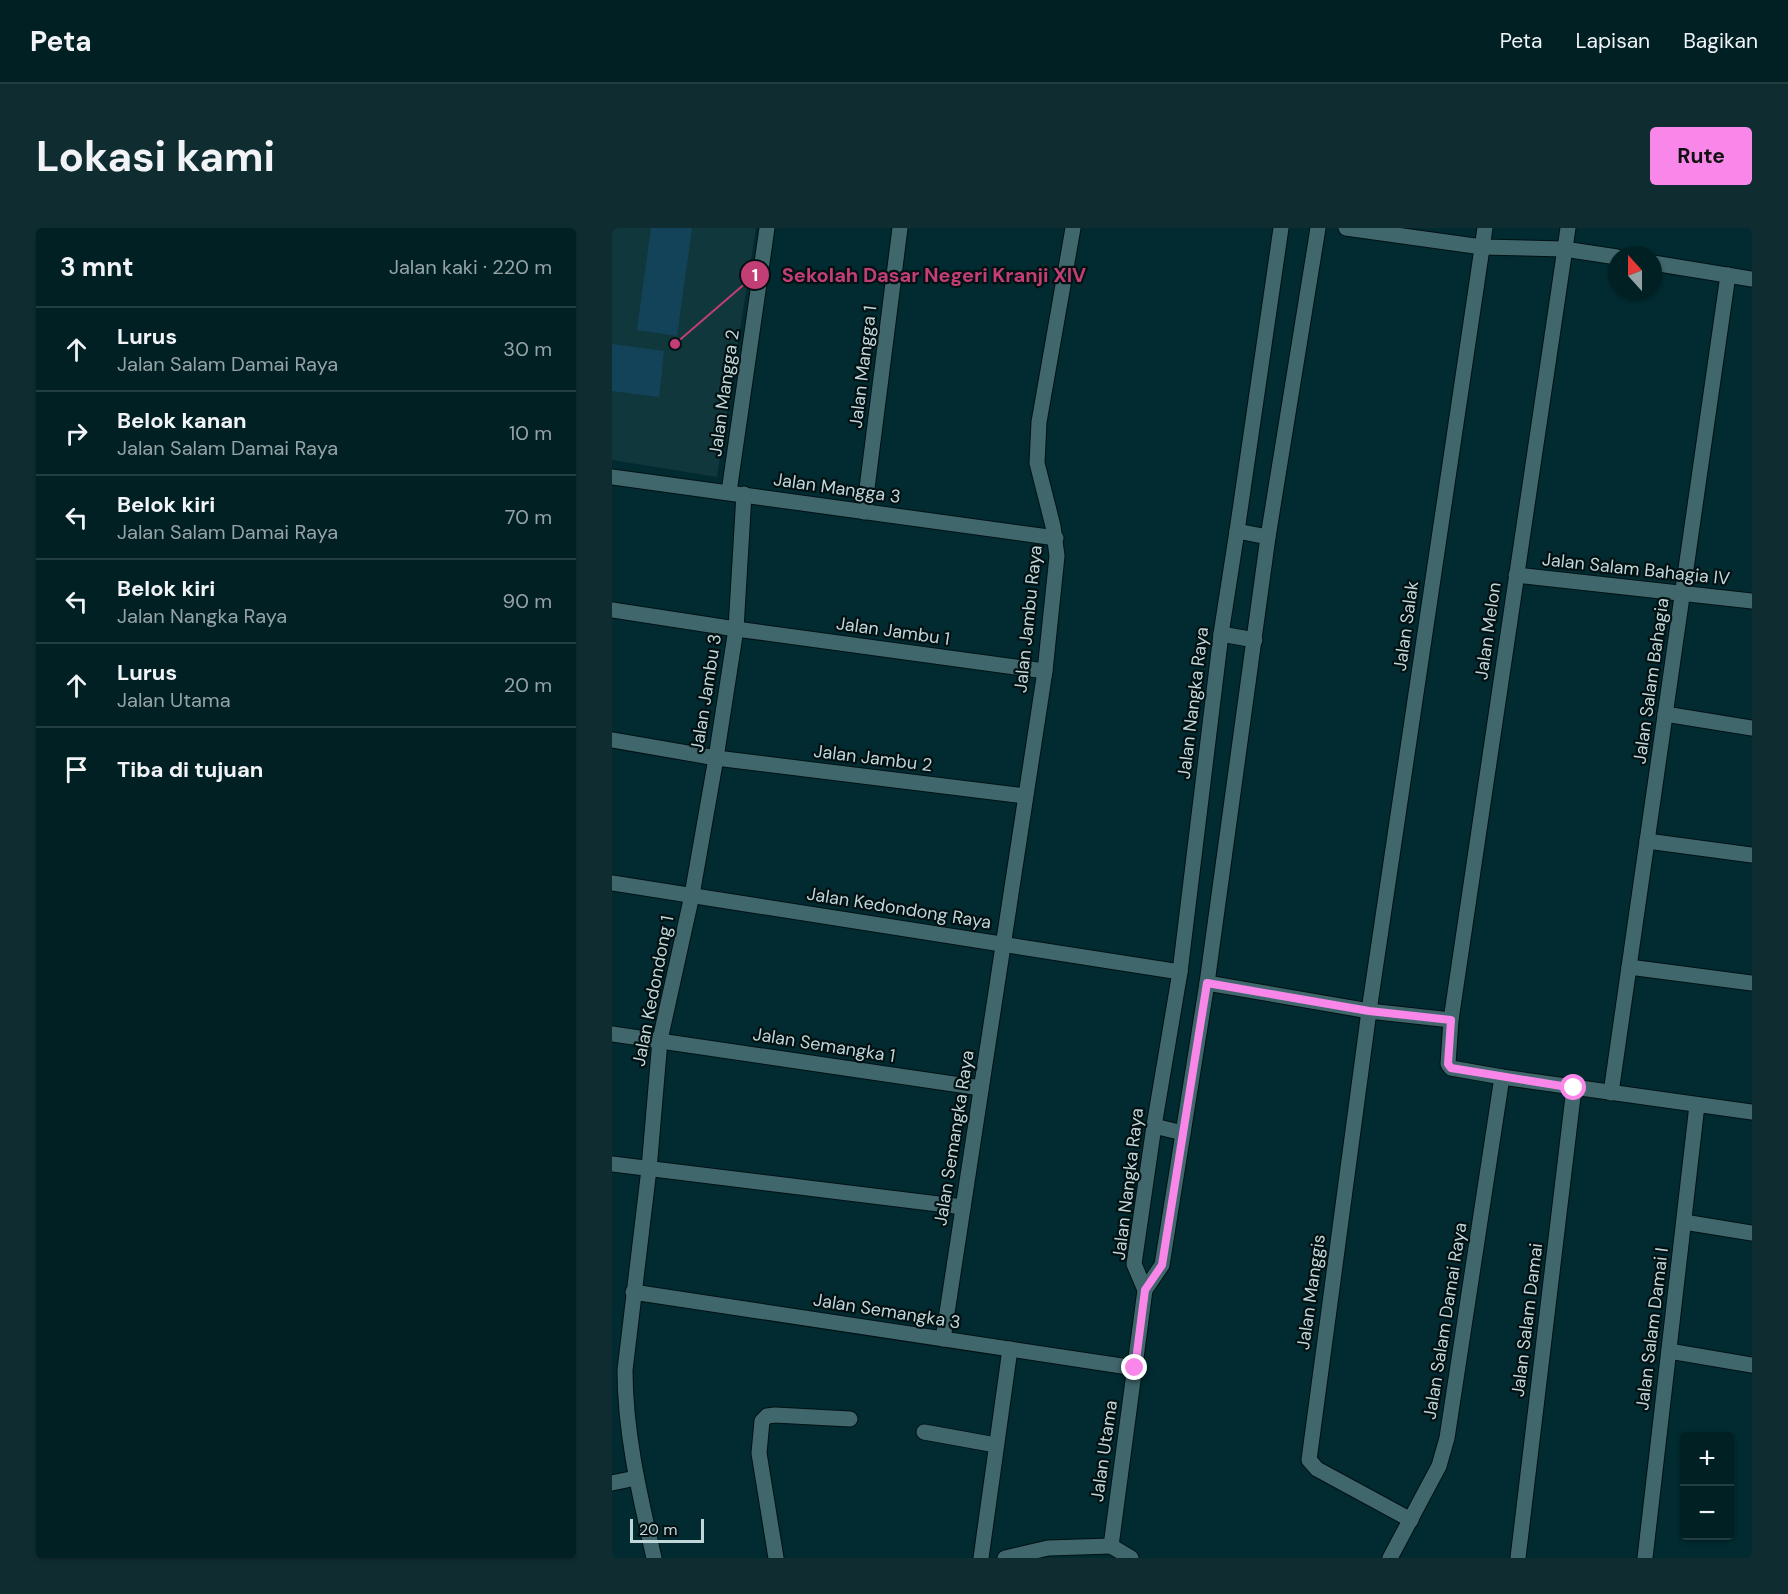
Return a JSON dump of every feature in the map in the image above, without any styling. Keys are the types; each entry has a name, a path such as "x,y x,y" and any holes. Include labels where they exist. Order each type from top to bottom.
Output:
{"street":[{"name":"Jalan Mangga 2","path":"737,493 767,228"},
{"name":"Jalan Mangga 1","path":"864,512 900,228"},
{"name":"Jalan Jambu Raya","path":"1003,944 1045,671 1057,556 1056,538 1037,463 1036,446 1073,228"},
{"name":"Jalan Nangka Raya","path":"1145,1290 1134,1264 1180,972 1221,634 1281,228"},
{"path":"1145,1290 1162,1265 1207,983 1268,537 1318,228"},
{"path":"1346,228 1482,247 1564,249 1608,256"},
{"name":"Jalan Salak","path":"1369,1011 1485,228"},
{"name":"Jalan Melon","path":"1451,1020 1568,228"},
{"path":"1662,264 1752,279"},
{"name":"Jalan Salam Bahagia","path":"1611,1093 1728,275"},
{"name":"Jalan Mangga 3","path":"612,477 1056,538"},
{"name":"Jalan Jambu 3","path":"692,895 736,630 737,493"},
{"path":"1237,531 1268,537"},
{"name":"Jalan Salam Bahagia IV","path":"1516,575 1752,601"},
{"name":"Jalan Jambu 1","path":"612,610 736,630 1045,671"},
{"path":"1221,634 1255,640"},
{"path":"1665,714 1752,728"},
{"name":"Jalan Jambu 2","path":"612,740 716,758 1025,796"},
{"path":"1647,841 1752,855"},
{"name":"Jalan Kedondong Raya","path":"612,883 1180,972"},
{"name":"Jalan Kedondong 1","path":"654,1558 636,1478 625,1401 625,1370 649,1169 660,1040 692,895"},
{"name":"Jalan Semangka Raya","path":"943,1339 1003,944"},
{"path":"1629,967 1752,983"},
{"path":"1207,983 1369,1011 1451,1020 1449,1067 1574,1088 1752,1112"},
{"name":"Jalan Manggis","path":"1369,1011 1309,1460 1317,1469 1411,1520"},
{"name":"Jalan Semangka 1","path":"612,1034 981,1088"},
{"name":"Jalan Salam Damai Raya","path":"1390,1558 1439,1466 1447,1438 1502,1077"},
{"name":"Jalan Salam Damai","path":"1518,1558 1574,1088"},
{"name":"Jalan Salam Damai I","path":"1645,1558 1697,1105"},
{"path":"1154,1126 1183,1132"},
{"path":"612,1164 963,1208"},
{"path":"1684,1222 1752,1233"},
{"name":"Jalan Utama","path":"1111,1546 1145,1290"},
{"name":"Jalan Semangka 3","path":"633,1292 1135,1368"},
{"path":"981,1558 1010,1349"},
{"path":"1669,1351 1752,1365"},
{"path":"776,1558 759,1453 762,1421 767,1416 775,1415 850,1419"},
{"path":"924,1432 996,1445"},
{"path":"612,1483 636,1478"},
{"path":"1005,1558 1111,1546 1131,1558"}],"shaded area":[{"path":"612,228 756,228 717,477 612,460"}],"building":[{"path":"651,228 692,228 677,336 637,330"},
{"path":"612,344 664,351 659,397 612,391"}],"place":[{"name":"Sekolah Dasar Negeri Kranji XIV","path":"675,344"}],"route":[{"path":"1135,1368 1145,1290 1162,1265 1207,983 1369,1011 1451,1020 1449,1067 1574,1088"}]}
